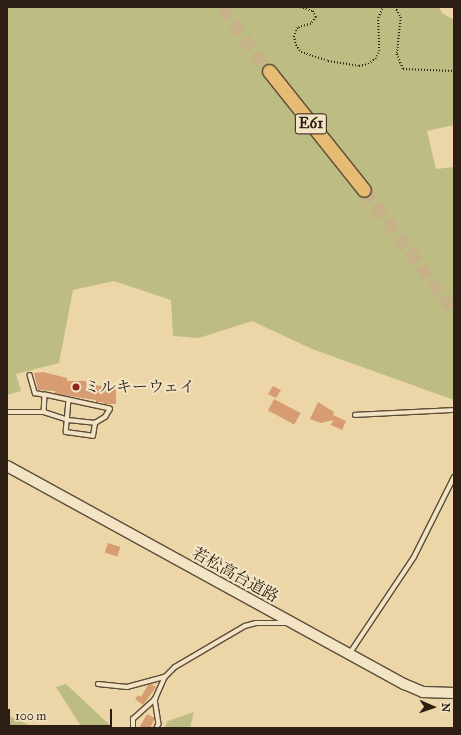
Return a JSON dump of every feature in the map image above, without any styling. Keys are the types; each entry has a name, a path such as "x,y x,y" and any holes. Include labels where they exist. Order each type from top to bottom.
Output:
{"highway":[{"name":"E61","path":"269,70 364,190"}],"street":[{"name":"若松高台道路","path":"7,466 291,623 423,692 454,694"}],"lane":[{"path":"7,412 44,412 68,420 95,424 105,417 110,409 35,393 30,376"},
{"path":"44,412 45,395"},
{"path":"69,400 66,432 77,436 93,436 95,424"},
{"path":"354,415 454,410"},
{"path":"350,654 414,557 454,477"},
{"path":"133,728 133,719 155,699 165,677 175,668 246,626 256,623 291,623"},
{"path":"98,684 126,686 165,677"},
{"path":"155,699 159,724 157,728"}],"path":[{"path":"300,7 313,11 316,17 311,24 298,28 294,36 296,45 301,52 328,61 359,66 368,64 375,59 379,51 378,18 383,7"},
{"path":"395,7 401,17 397,54 403,69 454,71"}],"shaded area":[{"path":"7,7 439,7 442,13 454,20 454,125 427,131 436,169 454,167 454,400 312,349 252,321 199,338 173,336 171,300 114,281 73,290 59,363 16,374 21,391 7,395"},
{"path":"66,684 113,728 82,728 56,687"},
{"path":"194,712 190,728 164,728 168,721"},
{"path":"7,715 33,727 34,728 7,728"}],"building":[{"path":"43,372 67,378 67,381 86,381 86,383 116,389 116,404 104,404 103,402 96,402 96,400 55,394 55,391 38,390 34,373"},
{"path":"273,386 281,390 276,398 268,394"},
{"path":"274,399 300,413 294,425 268,410"},
{"path":"318,402 334,412 333,415 346,421 342,430 331,425 333,420 321,423 310,419"},
{"path":"108,543 120,547 117,557 105,553"},
{"path":"151,684 156,687 143,705 135,699 138,695 141,697 148,685"},
{"path":"147,714 155,718 150,728 139,728"}],"tunnel":[{"path":"222,7 269,71"},
{"path":"364,190 454,311"}],"place":[{"name":"ミルキーウェイ","path":"76,387"}]}
